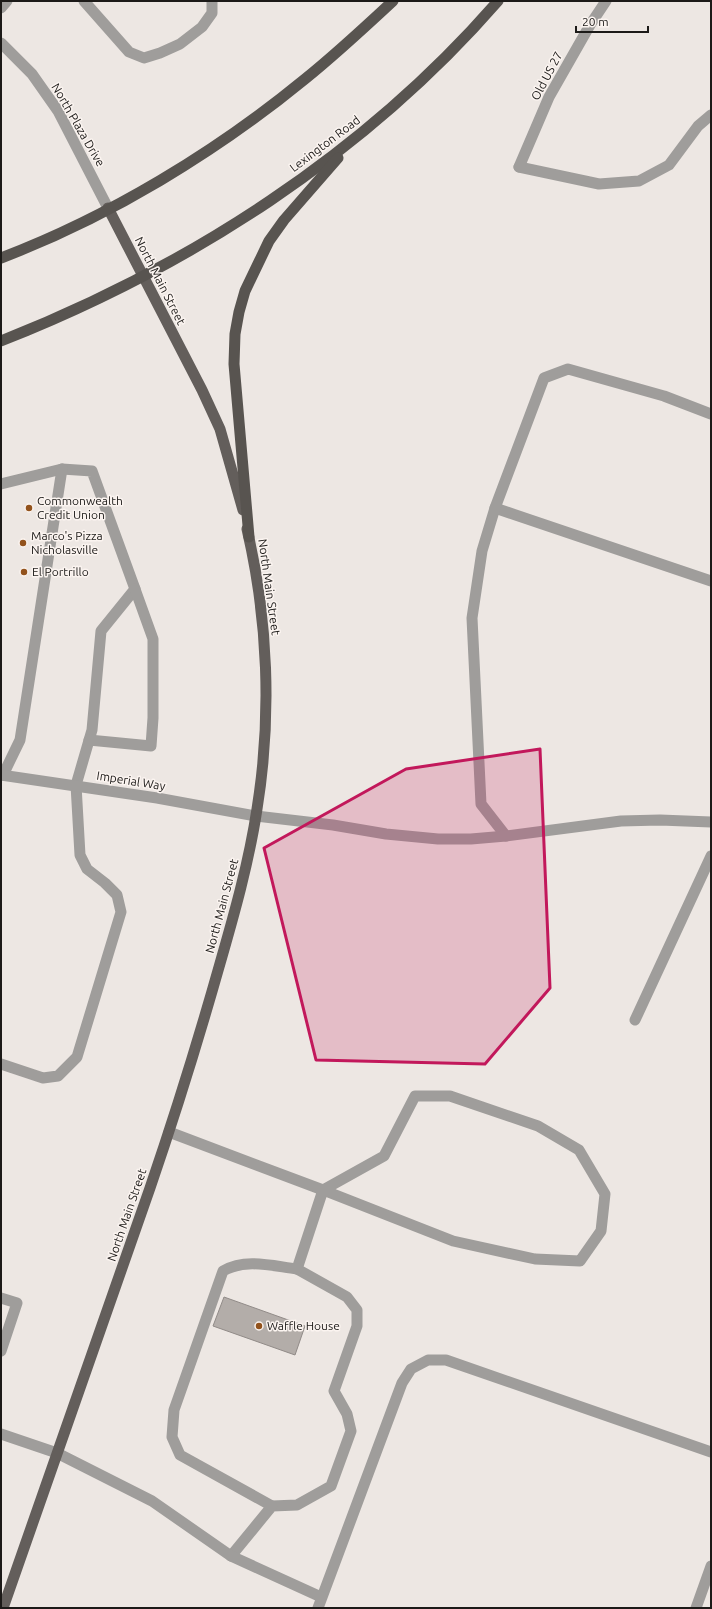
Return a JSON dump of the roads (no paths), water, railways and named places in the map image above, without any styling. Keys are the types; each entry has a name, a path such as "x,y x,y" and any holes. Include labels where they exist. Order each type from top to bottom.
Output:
{"highway":[{"path":"1,258 79,224 197,157 252,120 305,80 393,1"},
{"name":"Lexington Road","path":"1,341 68,314 143,276 244,218 291,186 338,153 383,116 428,75 498,1"},
{"path":"249,537 234,364 235,334 239,312 245,291 269,241 284,220 356,137"}],"main road":[{"name":"North Main Street","path":"3,1608 169,1132 196,1046 247,863 256,816 264,746 265,682 260,596 241,501 220,429 202,390 108,208"}],"street":[{"path":"1,8 7,1"},
{"path":"84,1 128,52 144,58 180,44 202,27 212,13 212,1"},
{"name":"Old US 27","path":"606,1 590,25 558,80 540,117 519,167 599,184 639,181 669,165 698,126 711,115"},
{"name":"North Plaza Drive","path":"1,43 32,74 58,111 108,208"},
{"path":"506,836 481,804 472,618 482,551 495,508 544,378 568,369 664,396 711,414"},
{"path":"2,775 20,740 62,469"},
{"path":"1,484 62,469 92,471 153,639 153,718 151,746 89,740"},
{"path":"495,508 711,581"},
{"path":"1,1064 43,1078 58,1076 77,1057 121,912 118,896 105,883 86,869 80,855 76,786 92,730 101,631 135,589"},
{"name":"Imperial Way","path":"2,775 256,816 333,824 410,837 471,839 621,821 660,820 711,822"},
{"path":"635,1020 711,856"},
{"path":"169,1132 323,1190 453,1241 535,1259 580,1261 601,1231 605,1194 580,1150 538,1126 450,1096 415,1096 384,1156 323,1190 296,1269"},
{"path":"249,1263 296,1269 347,1297 358,1310 358,1326 334,1391 347,1414 351,1431 331,1486 296,1505 272,1506 180,1455 172,1437 174,1410 223,1271 232,1266 249,1263"},
{"path":"1,1298 17,1303 1,1351"},
{"path":"318,1608 402,1383 411,1369 428,1360 446,1360 711,1452"},
{"path":"1,1434 56,1454 152,1501 231,1556 322,1597"},
{"path":"231,1556 272,1506"},
{"path":"696,1608 711,1566"}],"place":[{"name":"Commonwealth Credit Union","path":"29,508"},
{"name":"Marco's Pizza Nicholasville","path":"23,543"},
{"name":"El Portrillo","path":"24,572"},
{"name":"Waffle House","path":"259,1326"}]}
